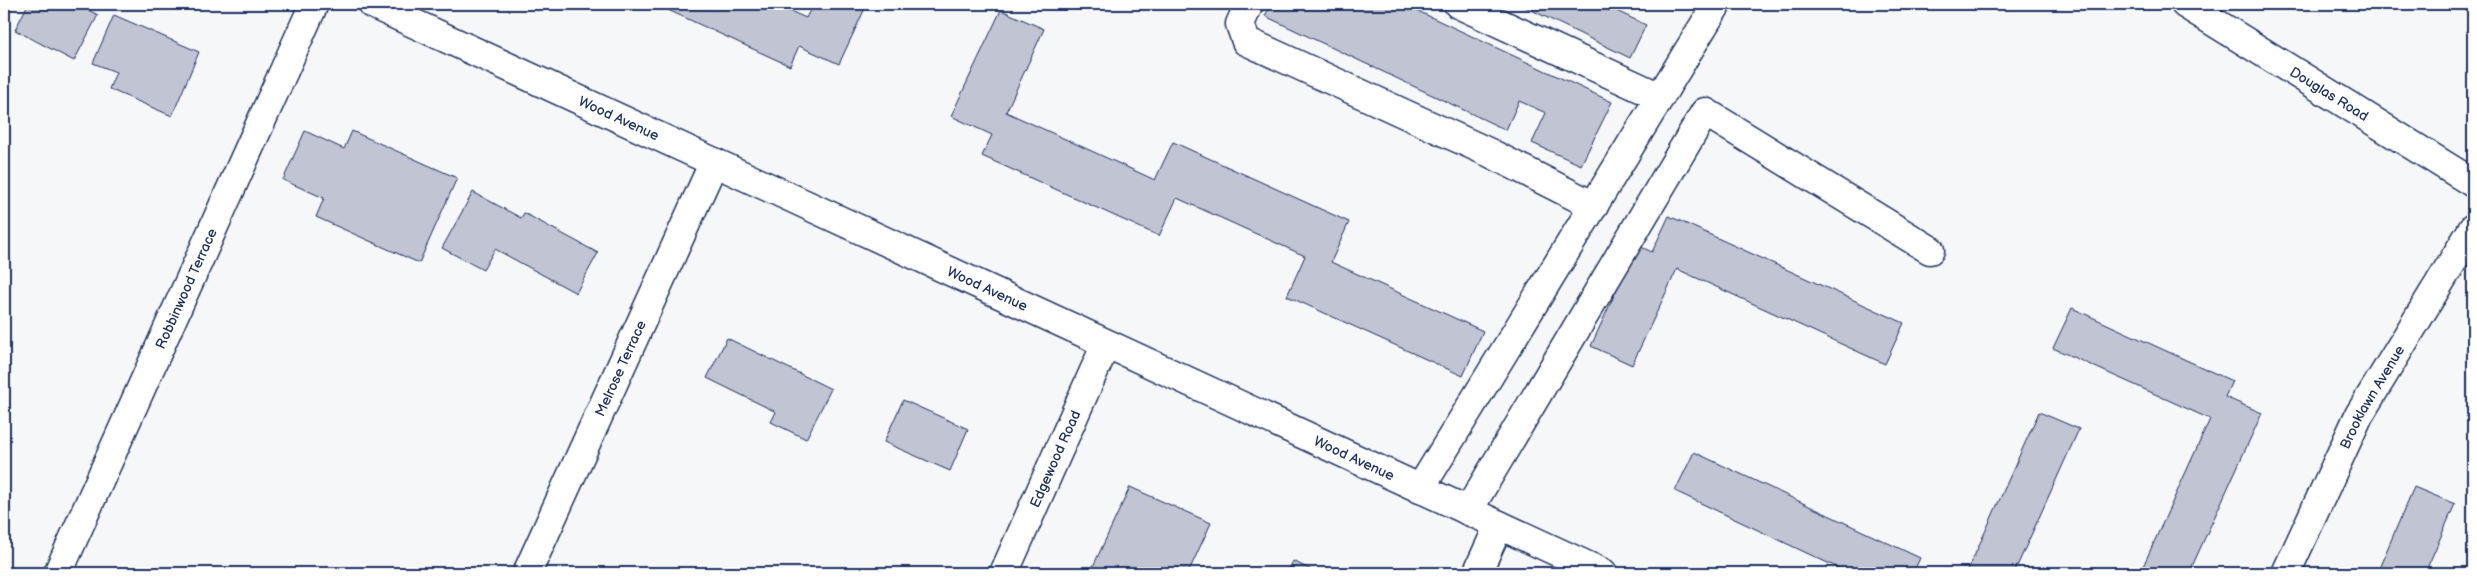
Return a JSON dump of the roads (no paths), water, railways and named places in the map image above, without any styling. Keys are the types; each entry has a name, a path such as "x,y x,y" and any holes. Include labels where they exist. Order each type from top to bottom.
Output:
{"street":[{"name":"Robbinwood Terrace","path":"58,573 314,4"},
{"name":"Wood Avenue","path":"372,4 1603,573"},
{"path":"1250,4 1240,24 1246,41 1490,153 1594,206"},
{"path":"1458,4 1660,97"},
{"path":"1420,489 1717,4"},
{"name":"Douglas Road","path":"2185,4 2473,183"},
{"path":"1468,511 1705,112 1930,250"},
{"name":"Melrose Terrace","path":"527,573 714,162"},
{"name":"Brooklawn Avenue","path":"2286,573 2359,415 2473,228"},
{"name":"Edgewood Road","path":"1004,573 1106,344"},
{"path":"1477,573 1499,525"}]}
